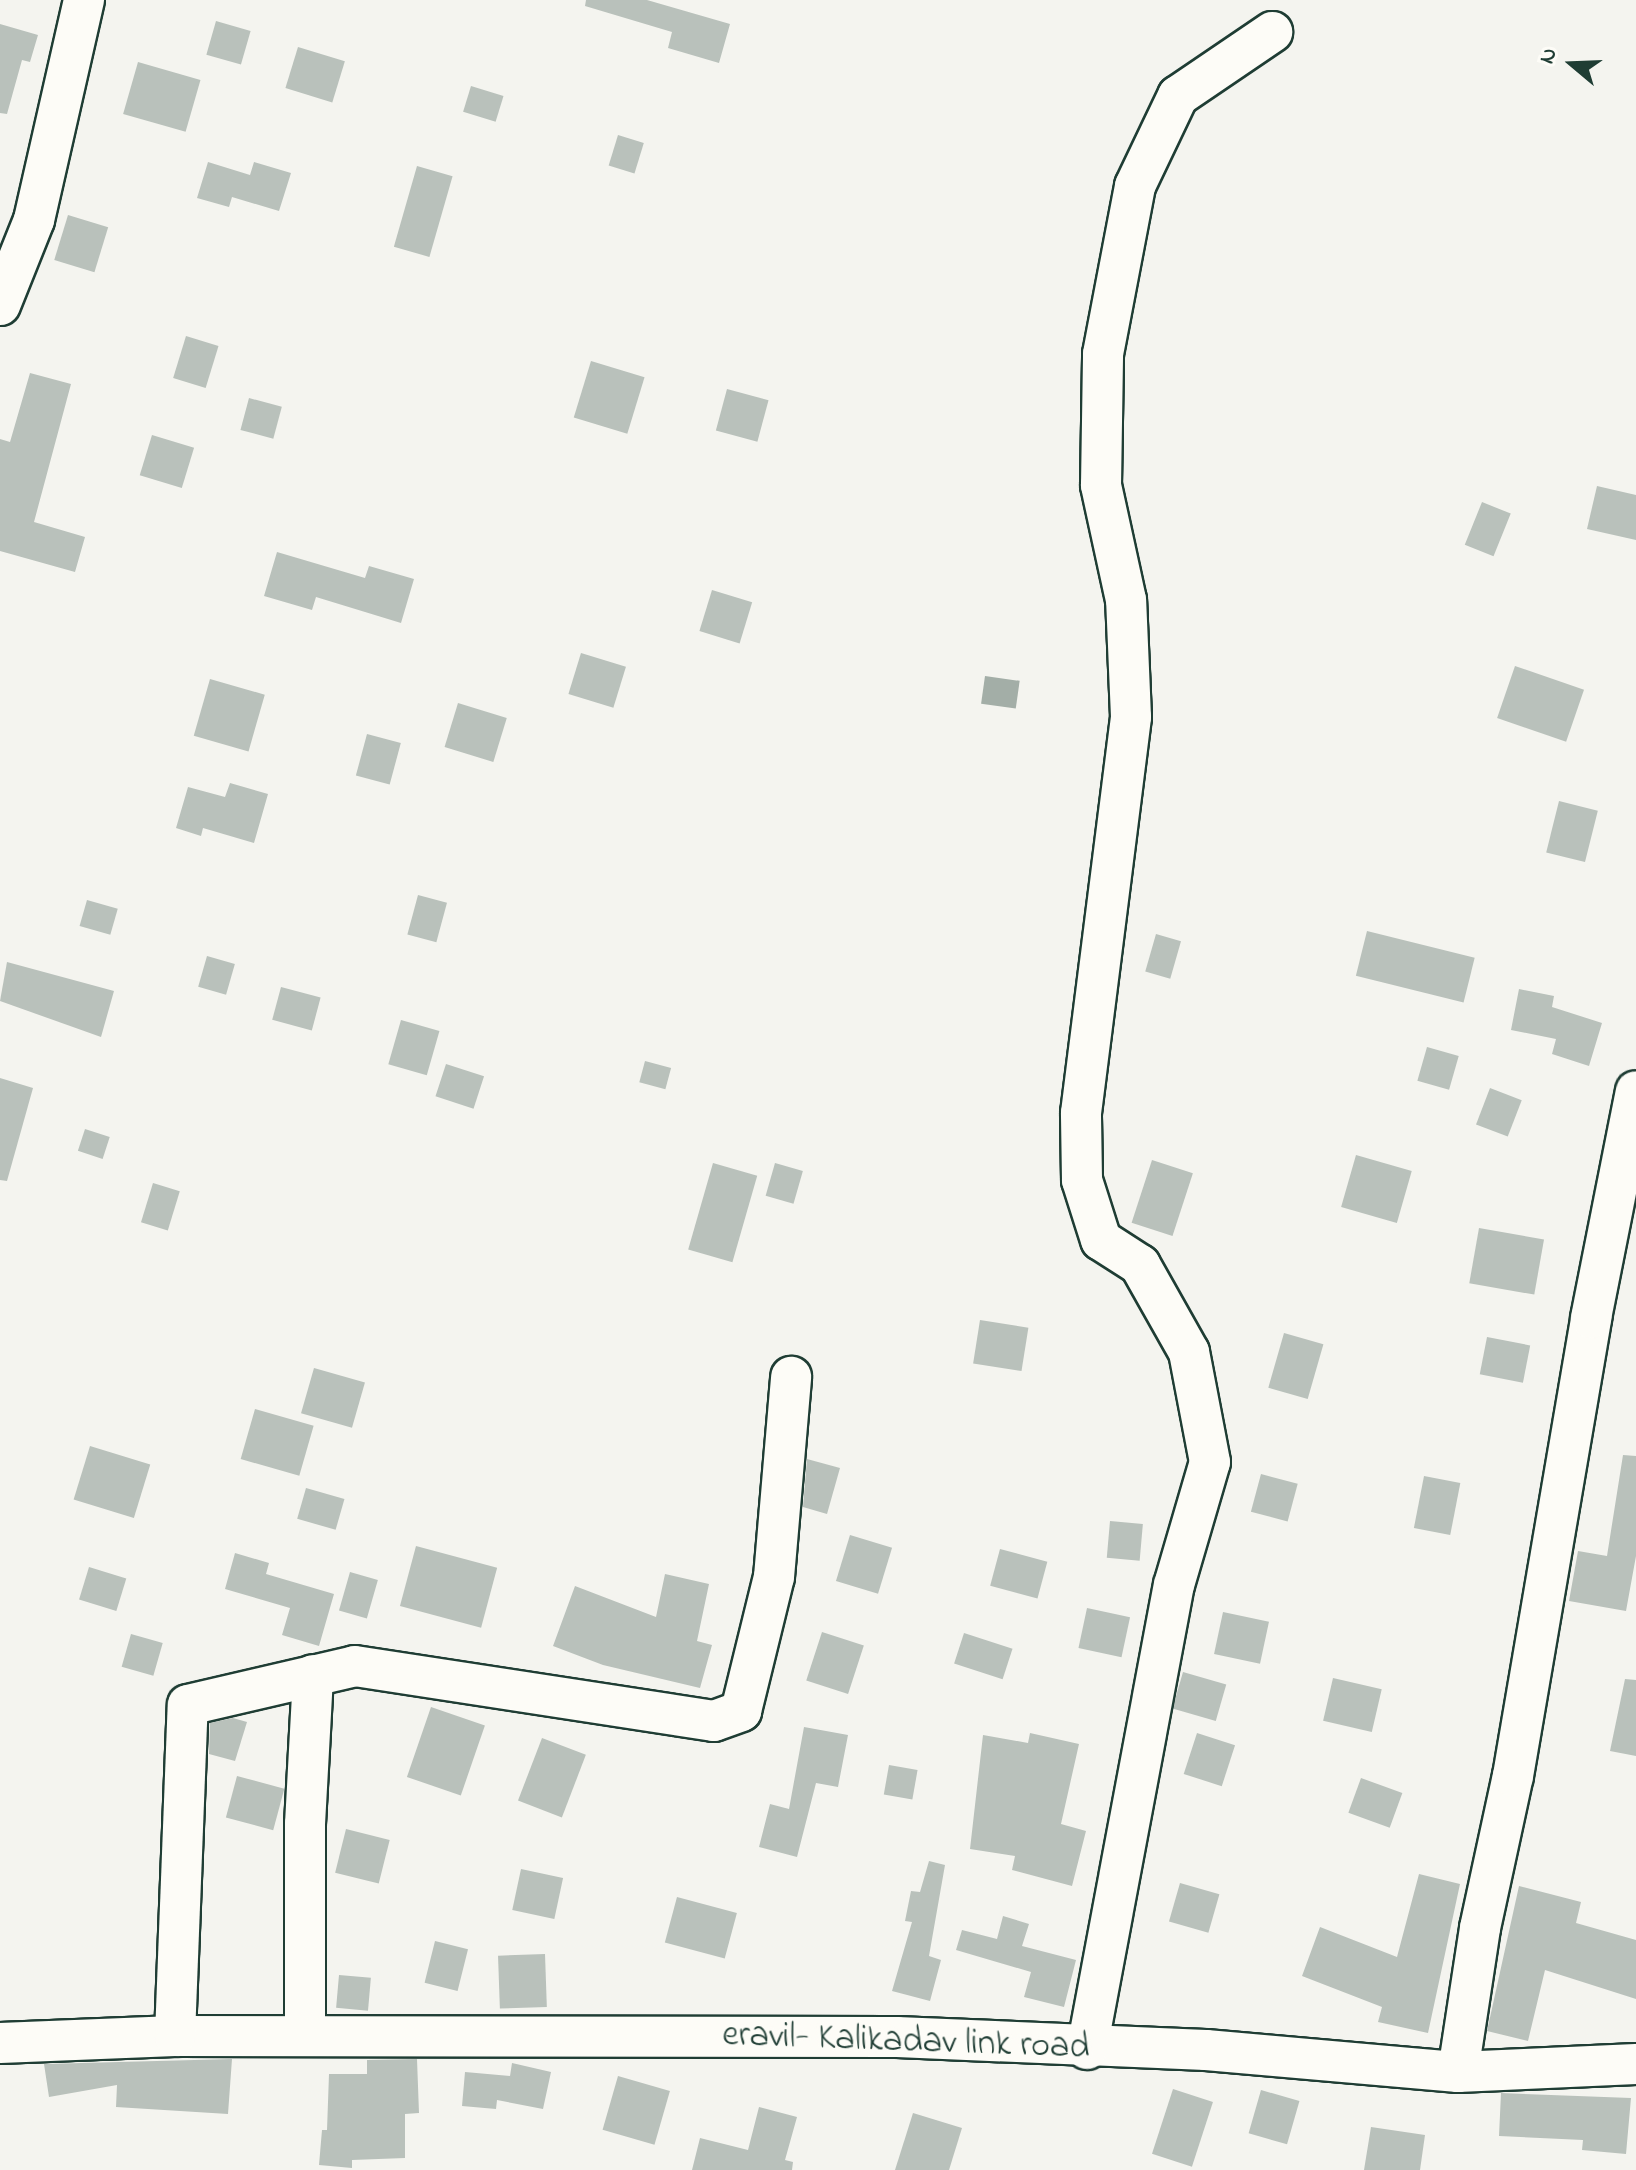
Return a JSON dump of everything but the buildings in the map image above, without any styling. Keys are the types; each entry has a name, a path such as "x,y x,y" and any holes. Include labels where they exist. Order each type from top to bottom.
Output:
{"street":[{"path":"0,305 34,220 84,0"},
{"path":"1087,2049 1174,1585 1210,1462 1189,1352 1140,1265 1101,1240 1082,1180 1081,1113 1131,717 1126,600 1101,485 1103,354 1135,186 1178,96 1272,32"},
{"path":"1458,2072 1480,1928 1513,1776 1593,1303 1636,1091"},
{"path":"175,2036 188,1705 355,1666 714,1721 741,1711 774,1577 791,1377"},
{"path":"305,2034 305,1824 313,1675"},
{"name":"eravil- Kalikadav link road","path":"0,2043 305,2034 897,2037 1087,2049 1206,2050 1458,2072 1636,2064"}],"shaded area":[{"path":"985,676 1020,681 1016,709 981,704"}]}
